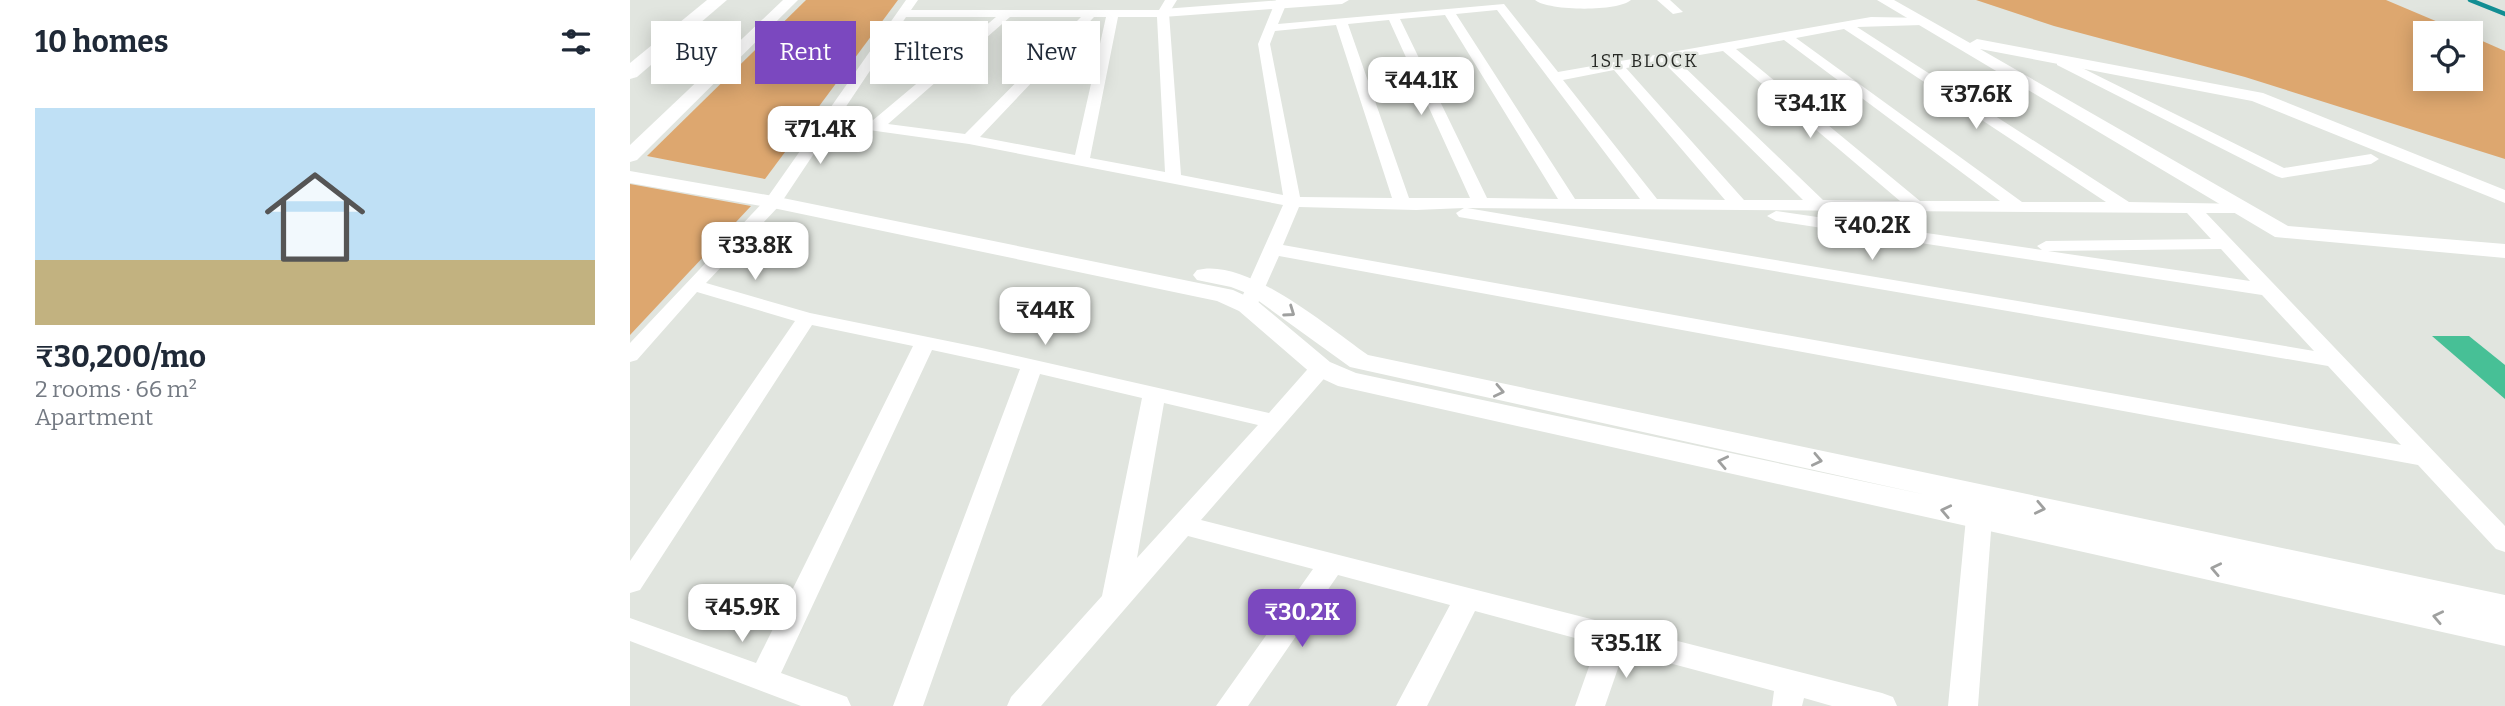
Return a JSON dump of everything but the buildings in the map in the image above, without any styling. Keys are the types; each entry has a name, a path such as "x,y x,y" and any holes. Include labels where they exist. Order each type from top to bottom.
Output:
{"highway":[{"path":"630,51 694,0"},
{"path":"630,73 718,0"}],"street":[{"path":"630,156 792,0"},
{"path":"630,356 777,196 912,0"},
{"path":"935,14 949,0"},
{"path":"876,126 1005,14 1016,0"},
{"path":"1064,15 1077,0"},
{"path":"901,14 1112,15 1167,7 1342,0"},
{"path":"1542,0 1587,5 1624,0"},
{"path":"1662,0 1677,12"},
{"path":"1884,0 2283,232 2505,251"},
{"path":"1252,298 1293,202 1264,44 1281,2"},
{"path":"1271,28 1500,6 1652,204"},
{"path":"1167,7 1172,179"},
{"path":"1449,12 1570,204"},
{"path":"969,139 1089,15"},
{"path":"1082,160 1112,15"},
{"path":"1393,17 1481,203"},
{"path":"1555,77 1871,21 1922,21"},
{"path":"1341,22 1402,203"},
{"path":"1847,26 2125,207"},
{"path":"1945,34 1993,49 2257,97 2505,197"},
{"path":"1786,36 2017,206"},
{"path":"1726,47 1916,206"},
{"path":"1666,57 1818,205"},
{"path":"2062,62 2282,173 2371,159"},
{"path":"1617,66 1739,205"},
{"path":"2231,94 2505,206"},
{"path":"829,120 969,139 1293,202 2242,208"},
{"path":"630,162 1224,295 1252,298 1359,361 2505,609"},
{"path":"630,177 777,196"},
{"path":"1402,203 2336,361"},
{"path":"1701,204 2269,290"},
{"path":"2191,207 2505,542"},
{"path":"1981,247 2225,244"},
{"path":"1273,249 2426,457"},
{"path":"693,285 807,318 1274,421"},
{"path":"1252,298 1321,368 1348,380 2505,632"},
{"path":"630,583 807,318"},
{"path":"763,679 925,342"},
{"path":"908,706 1032,366"},
{"path":"1022,706 1321,368"},
{"path":"1115,603 1154,395"},
{"path":"1963,706 1979,519"},
{"path":"1183,526 1614,637 1789,694 1882,706"},
{"path":"1231,706 1331,564"},
{"path":"1411,706 1467,599"},
{"path":"630,629 836,706"},
{"path":"1590,706 1614,637"}],"shaded area":[{"path":"806,0 898,0 882,21 870,21 870,38 856,57 856,21 785,21"},
{"path":"1976,0 2386,0 2436,21 2413,21 2413,91 2483,91 2483,41 2505,51 2505,159 2245,77 2054,26"},
{"path":"755,50 755,84 836,84 765,179 647,156 720,84 741,84 741,64"},
{"path":"630,184 751,206 630,335"}],"waterway":[{"path":"2470,0 2505,14"}],"district":[{"name":"1ST BLOCK","path":"1645,61"}]}
